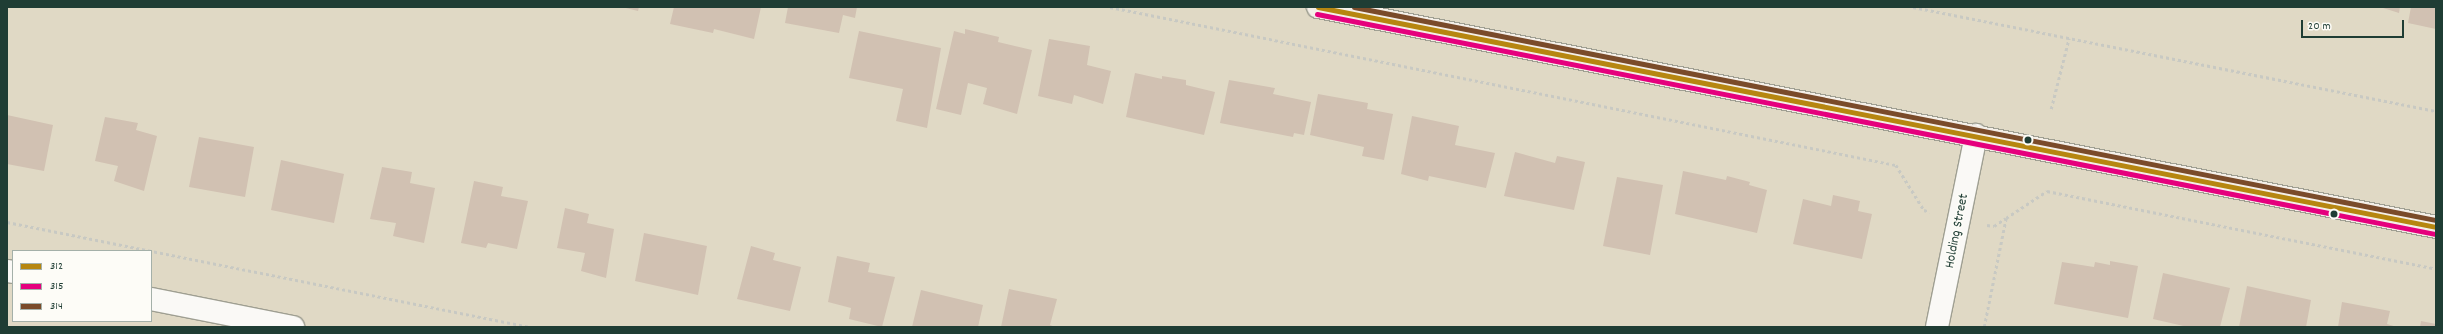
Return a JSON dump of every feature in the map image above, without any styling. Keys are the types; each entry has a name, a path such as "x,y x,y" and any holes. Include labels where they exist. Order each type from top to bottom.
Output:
{"main road":[{"path":"1318,7 1976,135 2436,227"}],"street":[{"name":"Holding Street","path":"1937,327 1976,135"},
{"path":"152,299 293,327"}],"path":[{"path":"1110,7 1896,165 1924,210 1959,218"},
{"path":"1913,7 2436,111"},
{"path":"2051,109 2068,38"},
{"path":"1984,327 2006,218 2047,190 2436,269"},
{"path":"7,222 146,250"},
{"path":"152,251 530,327"}],"building":[{"path":"622,7 639,7 638,11"},
{"path":"674,7 761,7 754,39 714,29 713,33 670,24"},
{"path":"788,7 857,7 855,18 843,15 839,33 785,23"},
{"path":"2380,7 2400,7 2399,13"},
{"path":"2411,7 2436,7 2436,29 2408,23"},
{"path":"965,29 999,37 998,42 1032,50 1017,114 983,104 987,88 968,83 961,115 936,109 954,31 965,34"},
{"path":"859,31 941,48 927,128 896,121 903,89 849,78"},
{"path":"1049,39 1090,46 1087,65 1111,71 1103,104 1074,95 1072,104 1038,96"},
{"path":"1135,73 1162,79 1162,76 1186,80 1186,85 1215,92 1204,135 1126,117"},
{"path":"1229,80 1275,88 1273,94 1311,102 1304,135 1294,133 1293,137 1220,123"},
{"path":"1318,94 1368,103 1367,109 1393,114 1384,160 1362,156 1364,147 1310,135"},
{"path":"7,115 53,125 44,171 7,164"},
{"path":"1412,116 1459,126 1455,145 1495,153 1486,188 1429,176 1428,181 1401,174"},
{"path":"105,117 138,123 136,130 157,136 144,191 114,181 118,166 95,161"},
{"path":"199,137 254,147 245,197 189,187"},
{"path":"1515,152 1555,163 1557,156 1585,162 1574,210 1504,196"},
{"path":"281,160 344,174 334,223 271,210"},
{"path":"382,167 412,172 410,183 435,188 424,243 393,236 396,223 370,219"},
{"path":"1683,171 1726,180 1727,176 1750,182 1749,185 1767,190 1757,233 1675,214"},
{"path":"1617,177 1663,185 1650,255 1603,246"},
{"path":"474,181 503,187 501,196 528,201 517,249 488,243 486,248 461,243"},
{"path":"1833,195 1860,201 1858,211 1872,214 1862,259 1793,244 1803,199 1831,206"},
{"path":"565,208 589,214 587,223 614,229 606,278 581,271 585,253 557,248"},
{"path":"644,233 707,246 698,295 635,281"},
{"path":"751,246 775,253 773,260 801,267 790,311 737,299"},
{"path":"837,256 870,263 868,272 895,277 882,327 849,319 851,308 828,302"},
{"path":"2110,261 2138,266 2128,318 2054,304 2062,262 2094,267 2095,262 2110,265"},
{"path":"2163,273 2230,288 2220,327 2188,327 2153,319"},
{"path":"2247,286 2311,300 2306,327 2239,327"},
{"path":"1009,289 1057,299 1050,325 1055,327 1001,327"},
{"path":"921,290 983,305 978,327 912,327"},
{"path":"2342,302 2390,311 2387,324 2397,327 2338,327"},
{"path":"2421,321 2436,324 2436,327 2420,327"}],"transit line":[{"name":"312","path":"1318,7 2436,227"},
{"name":"314","path":"1354,7 2436,220"},
{"name":"315","path":"1317,14 2435,234"}]}
